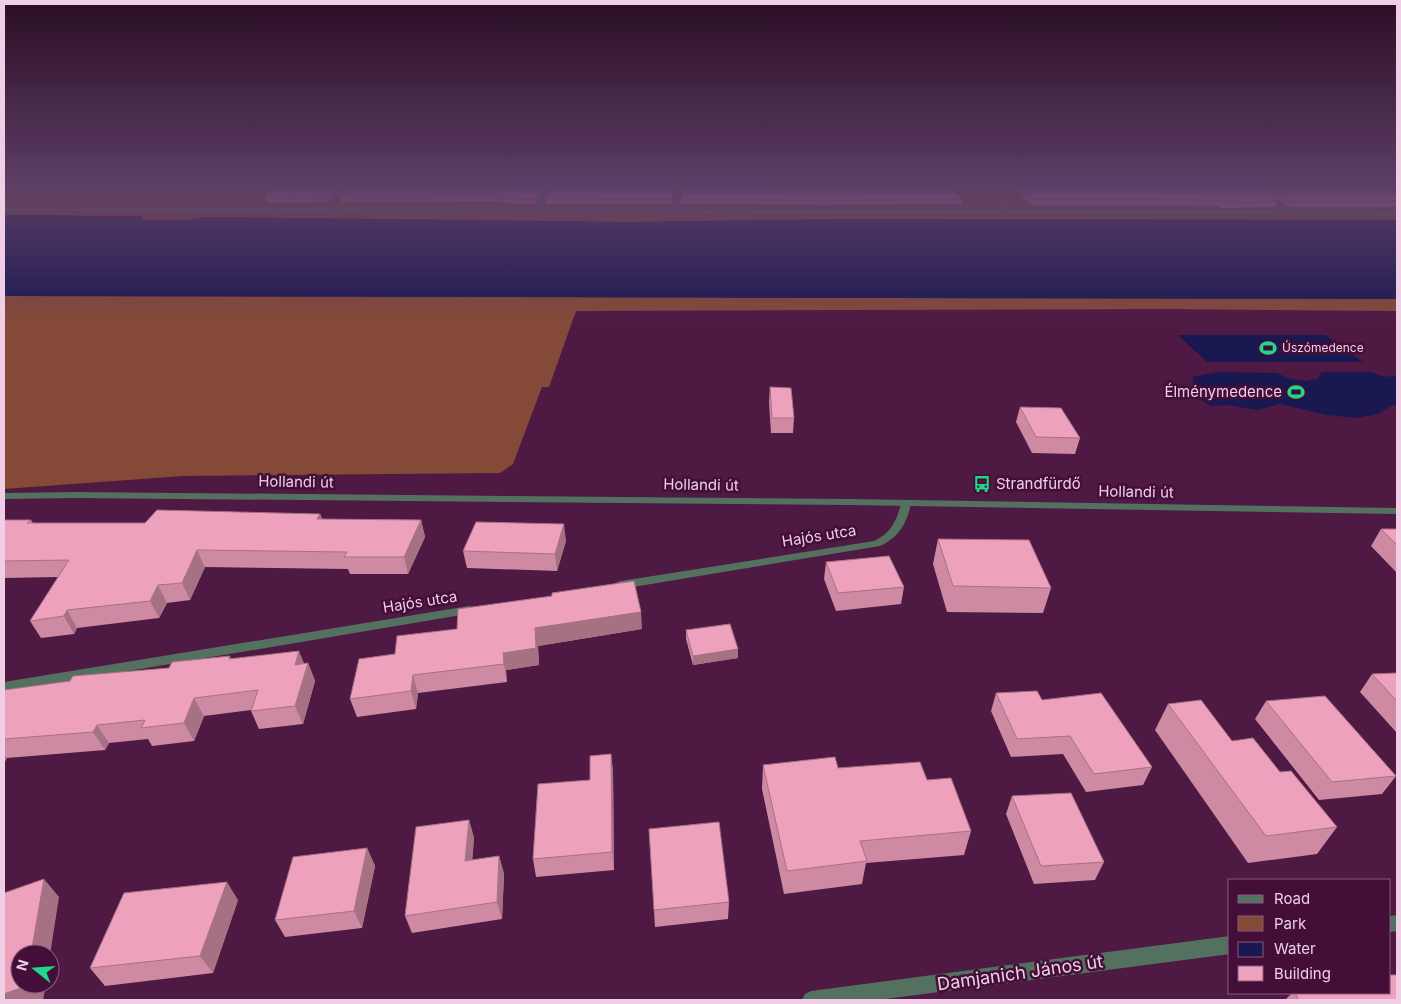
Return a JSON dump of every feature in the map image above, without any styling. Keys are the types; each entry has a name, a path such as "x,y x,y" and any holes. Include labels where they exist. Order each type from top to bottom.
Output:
{"street":[{"name":"Hollandi út","path":"4,496 75,494 1397,511"},
{"name":"Hajós utca","path":"611,587 876,544 887,540 897,532 903,519 906,504"},
{"name":"Hajós utca","path":"4,687 484,608"},
{"name":"Damjanich János út","path":"811,1000 1228,945"}],"green space":[{"path":"4,296 1397,299 1397,311 1167,309 576,311 549,387 542,387 513,464 500,473 183,476 4,489"}],"water":[{"path":"4,234 1397,234 1397,299 4,296"},
{"name":"Úszómedence","path":"1178,335 1325,335 1363,362 1207,362"},
{"name":"Élménymedence","path":"1217,372 1276,373 1291,379 1305,381 1317,379 1322,372 1371,372 1385,377 1397,375 1397,405 1392,405 1378,414 1357,418 1327,415 1280,404 1257,410 1227,405 1211,406 1192,395 1196,388 1192,377"}],"building":[{"path":"770,387 791,388 794,418 772,418"},
{"path":"1020,407 1061,408 1080,438 1036,437"},
{"path":"157,510 320,514 317,519 421,520 404,557 344,557 347,552 197,550 182,583 158,585 150,601 67,610 64,616 30,621 69,560 4,561 4,520 31,520 27,523 145,523"},
{"path":"476,522 564,524 555,554 463,551"},
{"path":"1381,529 1397,529 1397,545"},
{"path":"938,539 1029,540 1051,588 953,586"},
{"path":"889,556 904,587 838,593 826,562"},
{"path":"634,581 641,612 535,628 536,648 503,653 504,664 413,675 411,691 350,699 359,659 395,654 397,636 457,629 458,609 552,596 552,593"},
{"path":"730,624 738,649 693,656 686,630"},
{"path":"299,651 295,665 308,663 295,706 251,711 258,690 194,698 184,723 141,728 145,720 97,725 93,732 4,739 4,690 70,681 73,676 169,668 172,662 230,656 229,659"},
{"path":"1397,673 1397,701 1372,674"},
{"path":"1037,691 1042,700 1101,693 1152,767 1094,774 1070,736 1017,739 996,693"},
{"path":"1325,696 1396,776 1332,782 1266,701"},
{"path":"1201,700 1232,741 1253,738 1280,772 1291,771 1337,827 1266,836 1168,704"},
{"path":"611,754 612,852 533,859 538,784 590,780 590,756"},
{"path":"835,757 838,768 920,762 927,780 951,778 971,831 860,841 867,861 787,871 763,765"},
{"path":"1071,793 1104,862 1041,866 1012,796"},
{"path":"469,820 465,861 499,856 497,902 405,916 416,827"},
{"path":"719,822 729,902 654,910 649,829"},
{"path":"367,848 354,911 275,920 293,857"},
{"path":"44,879 33,944 10,944 10,992 4,994 4,893"},
{"path":"227,882 200,956 90,968 124,893"},
{"path":"1391,975 1397,975 1397,1000 1299,1000 1296,994 1391,994"}],"place":[{"name":"Úszómedence","path":"1268,348"},
{"name":"Élménymedence","path":"1296,392"},
{"name":"Strandfürdő","path":"982,484"}]}
